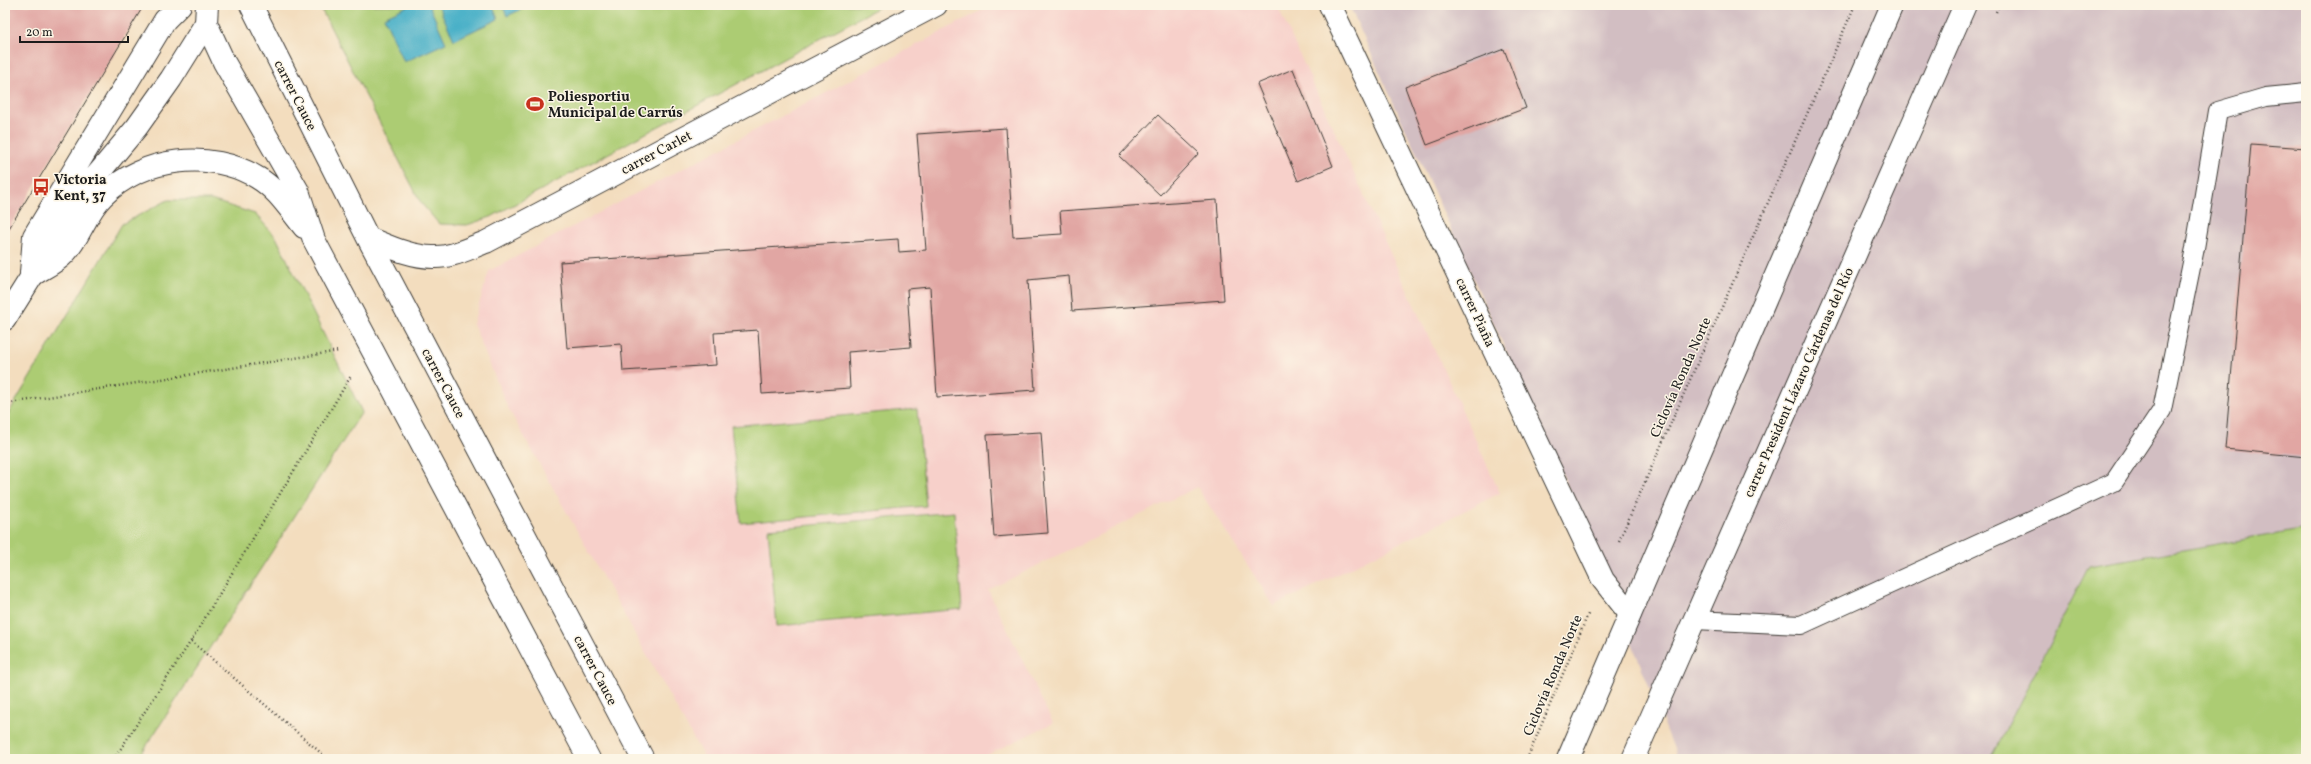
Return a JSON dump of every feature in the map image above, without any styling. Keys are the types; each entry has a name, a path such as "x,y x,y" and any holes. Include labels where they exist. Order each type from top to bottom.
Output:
{"street":[{"path":"31,276 34,236 165,20 180,5"},
{"name":"carrer Cauce","path":"251,5 368,238 643,759"},
{"name":"carrer Carlet","path":"368,238 395,249 433,257 456,253 486,242 936,5"},
{"name":"carrer Piaña","path":"1330,5 1603,580 1630,614"},
{"path":"1568,759 1892,5"},
{"name":"carrer President Lázaro Cárdenas del Río","path":"1633,759 1965,5"},
{"path":"5,319 91,182 138,127 172,79 206,14"},
{"path":"206,14 224,62 298,191 314,240 369,347 589,759"},
{"path":"31,276 64,254 102,196 125,178 166,163 193,160 224,163 259,178 281,198 314,240"}],"lane":[{"path":"1694,620 1801,625 2114,482 2162,410 2195,248 2218,112 2266,97 2306,93"}],"path":[{"name":"Ciclovía Ronda Norte","path":"1527,759 1603,580 1854,5"},
{"path":"5,400 10,403 369,347"},
{"path":"114,759 191,641 369,347"},
{"path":"191,641 328,759"}],"shaded area":[{"path":"992,5 1277,5 1500,493 1274,606 1197,487 988,590 1053,723 979,759 705,759 507,406 473,324 489,271"},
{"path":"1349,5 2306,5 2306,529 2089,566 1991,759 1678,759 1582,518"}],"green space":[{"name":"Poliesportiu Municipal de Carrús","path":"319,5 883,5 491,217 467,225 439,224 421,203"},
{"path":"168,200 211,200 255,214 276,237 362,412 138,759 5,759 5,419 122,224"},
{"path":"917,409 926,506 741,523 731,426"},
{"path":"954,512 962,609 777,626 768,529"},
{"path":"2306,529 2306,759 1991,759 2089,566"}],"water":[{"path":"410,5 429,5 446,43 404,62 384,17"},
{"path":"438,5 492,5 498,19 454,40"},
{"path":"502,5 531,5 507,16"}],"building":[{"path":"5,5 144,5 5,235"},
{"path":"1504,49 1526,108 1427,145 1405,87"},
{"path":"1293,69 1333,166 1298,181 1257,84"},
{"path":"1158,115 1199,153 1160,195 1119,156"},
{"path":"1006,128 1013,237 1062,234 1060,211 1217,200 1224,300 1072,311 1069,276 1028,280 1035,390 937,397 930,287 907,289 911,347 848,352 850,388 762,394 758,330 714,333 716,365 623,371 621,344 567,348 560,262 898,239 899,252 926,250 917,134"},
{"path":"2251,144 2306,148 2306,457 2225,449"},
{"path":"1041,432 1048,533 994,537 987,435"}],"place":[{"name":"Poliesportiu Municipal de Carrús","path":"535,104"},
{"name":"Victoria Kent, 37","path":"41,187"}]}
